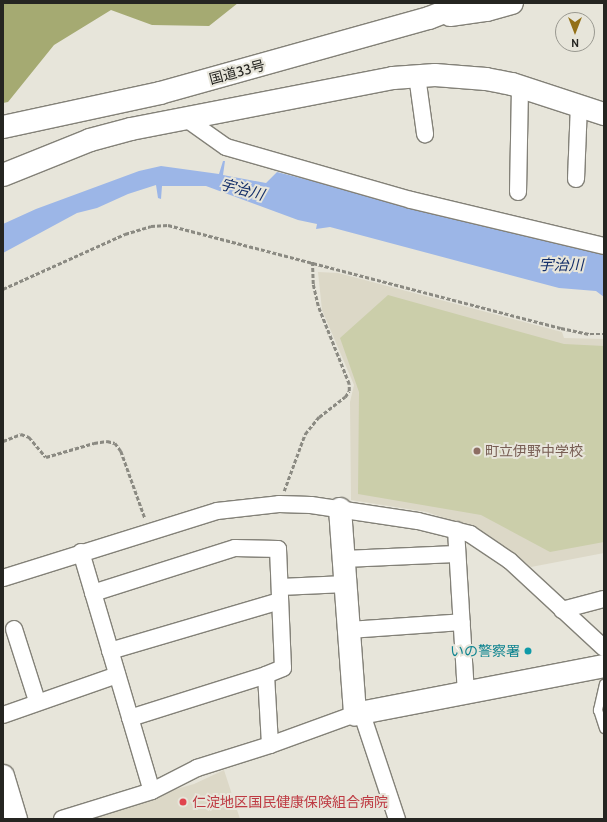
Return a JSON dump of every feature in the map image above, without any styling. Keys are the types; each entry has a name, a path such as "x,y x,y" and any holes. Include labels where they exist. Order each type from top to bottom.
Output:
{"main road":[{"name":"国道33号","path":"3,127 160,93 306,53 427,10 467,3"},
{"path":"427,10 487,10 512,3"},
{"path":"3,175 90,140 185,118 393,78 417,76 459,76 520,87 604,114"},
{"path":"340,509 349,630 359,714 604,666"},
{"path":"3,776 16,819"}],"street":[{"path":"417,76 425,134"},
{"path":"518,192 520,87"},
{"path":"576,180 579,106"},
{"path":"185,118 226,147 411,200 604,246"},
{"path":"3,578 81,552 217,511 278,504 311,505 418,521 470,534 510,561 604,648"},
{"path":"456,530 456,554 466,692"},
{"path":"93,592 235,548 278,549 283,668 266,675 130,718"},
{"path":"81,552 152,791"},
{"path":"344,559 456,554"},
{"path":"110,651 280,594 346,584"},
{"path":"562,610 604,599"},
{"path":"349,630 462,622"},
{"path":"14,628 38,701"},
{"path":"3,715 38,701 117,675"},
{"path":"266,675 270,745"},
{"path":"62,819 152,791 197,768 270,745 359,714 397,819"}],"lane":[{"path":"604,684 598,710 604,729"}],"path":[{"path":"3,289 125,234 151,226 168,225 312,261 561,328 590,334 604,334"},
{"path":"278,504 305,434 319,417 345,397 349,391 349,384 318,306 313,284 312,261"},
{"path":"3,441 21,434 29,437 46,457 94,443 106,441 115,443 121,451 150,532"}],"shaded area":[{"name":"町立伊野中学校","path":"318,272 338,273 562,332 564,338 604,339 604,553 531,567 508,549 477,530 427,512 351,500 350,402 354,385 322,310"},
{"name":"仁淀地区国民健康保険組合病院","path":"224,770 240,819 71,819 194,784"}],"green space":[{"path":"3,3 238,3 209,26 152,25 111,10 54,45 8,102 3,103"},
{"name":"町立伊野中学校","path":"388,295 564,344 604,346 604,542 550,552 481,515 358,494 359,392 340,338"}],"water":[{"name":"宇治川","path":"223,161 225,161 223,175 266,183 277,172 604,255 604,297 596,291 559,288 330,227 316,229 317,224 298,220 206,186 162,186 161,199 158,198 156,185 128,194 97,208 77,213 3,253 3,224 36,209 139,171 161,166 219,174"}],"place":[{"name":"町立伊野中学校","path":"477,451"},
{"name":"いの警察署","path":"528,651"},
{"name":"仁淀地区国民健康保険組合病院","path":"183,802"}]}
